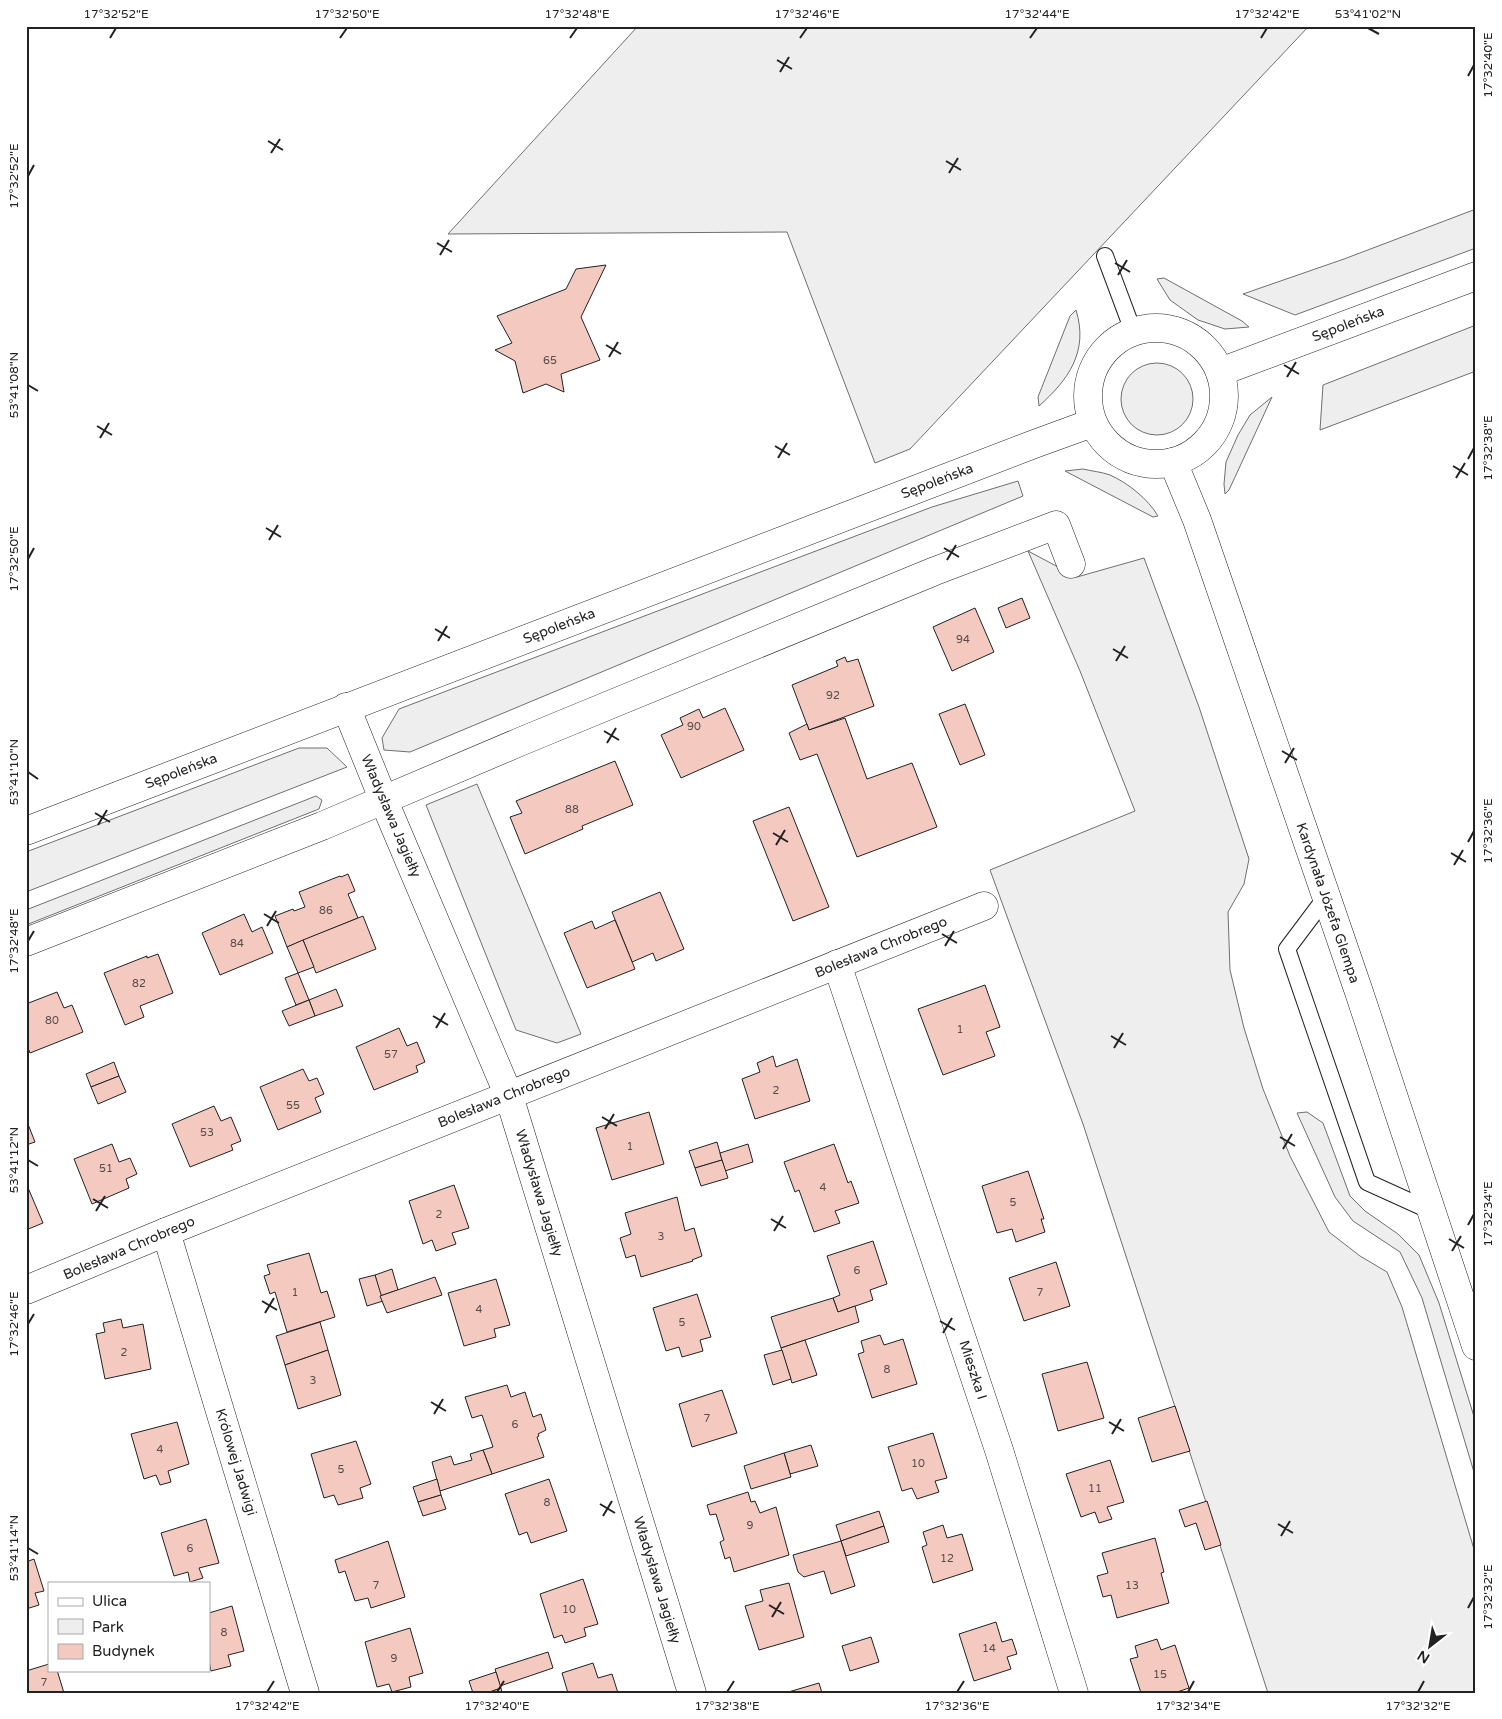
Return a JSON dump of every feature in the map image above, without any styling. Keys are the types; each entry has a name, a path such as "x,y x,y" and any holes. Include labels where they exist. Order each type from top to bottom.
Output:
{"street":[{"name":"Sępoleńska","path":"1220,372 1476,276"},
{"path":"1163,328 1178,331 1192,338 1203,347 1213,358 1220,372 1224,406 1216,428 1210,438 1198,450 1183,459 1151,464 1130,460 1108,445 1092,424 1087,405 1087,396 1093,368 1103,352 1116,340 1133,331 1163,328"},
{"name":"Sępoleńska","path":"26,831 1037,443 1092,424"},
{"name":"Kardynała Józefa Glempa","path":"1172,462 1197,520 1326,897 1476,1346"},
{"path":"26,942 384,801 522,741 935,571 1056,525 1071,564"},
{"name":"Władysława Jagiełły","path":"346,707 509,1096 692,1693"},
{"name":"Bolesława Chrobrego","path":"26,1290 166,1232 984,906"},
{"name":"Mieszka I","path":"837,964 999,1450 1074,1693"},
{"name":"Królowej Jadwigi","path":"166,1232 305,1693"}],"lane":[{"path":"1105,256 1133,331"},
{"path":"1326,897 1287,949 1367,1182 1431,1211"}],"green space":[{"path":"638,26 1309,26 910,449 875,463 787,232 448,234"},
{"path":"1476,209 1476,248 1295,315 1243,294 1344,259"},
{"path":"1164,278 1242,321 1249,327 1225,329 1198,320 1170,300 1157,279"},
{"path":"1076,310 1080,339 1078,352 1067,375 1039,406 1038,397 1070,316"},
{"path":"1476,325 1476,371 1320,430 1323,385"},
{"path":"1164,363 1183,373 1191,385 1193,399 1191,413 1183,425 1171,433 1150,435 1131,425 1123,413 1121,392 1131,373 1143,365"},
{"path":"1272,397 1229,490 1225,494 1226,462 1238,435 1250,415"},
{"path":"1083,469 1107,474 1124,482 1143,498 1158,516 1153,517 1065,471"},
{"path":"1018,481 1023,496 410,752 384,750 382,738 399,709 932,507"},
{"path":"1028,551 1077,577 1144,558 1199,707 1249,859 1244,884 1228,912 1230,970 1244,1028 1263,1089 1290,1156 1329,1232 1360,1256 1387,1272 1402,1307 1476,1556 1476,1693 1268,1693 1083,1124 990,870 1135,811 1080,671"},
{"path":"299,748 327,748 347,767 26,892 26,852"},
{"path":"477,784 581,1034 557,1043 516,1030 426,805"},
{"path":"316,796 322,800 319,809 26,925 26,910"},
{"path":"1307,1112 1323,1123 1350,1196 1365,1211 1398,1234 1419,1255 1439,1303 1476,1423 1476,1479 1422,1298 1400,1252 1353,1221 1335,1197 1297,1113"}],"building":[{"path":"606,265 581,317 600,360 561,374 564,392 546,384 523,393 515,361 495,350 512,343 497,316 566,289 576,269"},
{"path":"1022,598 1030,618 1006,628 998,608"},
{"path":"975,608 994,652 952,671 933,627"},
{"path":"845,657 847,662 858,659 874,706 809,730 792,685 838,666 836,661"},
{"path":"965,704 985,755 960,765 939,714"},
{"path":"725,708 744,750 681,778 661,735 683,725 680,718 699,709 703,718"},
{"path":"845,718 867,779 912,763 937,827 857,857 817,754 800,760 789,733 807,724 809,730"},
{"path":"615,761 633,805 582,826 583,829 525,854 510,817 522,813 516,801"},
{"path":"789,807 829,907 793,921 753,821"},
{"path":"348,874 355,891 348,894 358,918 287,947 275,916 293,909 294,911 305,907 299,892"},
{"path":"660,892 684,949 656,961 653,953 632,962 612,912"},
{"path":"244,914 252,932 262,927 273,953 220,975 202,933"},
{"path":"363,916 376,949 316,973 303,940"},
{"path":"615,920 635,969 587,988 564,933 592,921 595,929"},
{"path":"303,940 314,967 298,973 287,947"},
{"path":"158,954 173,993 140,1006 144,1017 125,1025 104,973 147,956 147,958"},
{"path":"298,973 309,1000 296,1005 285,978"},
{"path":"985,985 1000,1027 986,1032 995,1056 943,1075 918,1009"},
{"path":"336,989 343,1006 315,1016 309,1000"},
{"path":"57,992 64,1008 72,1005 83,1032 30,1053 26,1043 26,1004"},
{"path":"309,1000 315,1016 289,1026 282,1011"},
{"path":"399,1028 407,1046 417,1042 425,1062 416,1066 418,1072 374,1090 356,1047"},
{"path":"773,1056 776,1067 797,1059 810,1101 755,1119 742,1079 760,1072 757,1063"},
{"path":"114,1062 119,1076 91,1087 86,1074"},
{"path":"303,1069 309,1081 317,1078 324,1094 315,1098 321,1112 278,1130 260,1087"},
{"path":"119,1076 126,1092 98,1104 91,1087"},
{"path":"214,1106 221,1121 231,1117 241,1141 231,1145 233,1150 190,1167 172,1124"},
{"path":"649,1112 664,1164 612,1180 596,1128"},
{"path":"26,1119 35,1142 26,1145"},
{"path":"717,1142 722,1160 695,1168 689,1151"},
{"path":"112,1144 119,1162 130,1158 137,1174 126,1179 129,1188 92,1204 74,1159"},
{"path":"748,1144 753,1162 725,1171 720,1153"},
{"path":"834,1144 848,1183 851,1181 859,1203 835,1211 840,1223 814,1232 799,1190 795,1192 784,1162"},
{"path":"722,1160 728,1178 701,1186 695,1168"},
{"path":"1028,1171 1044,1219 1041,1219 1045,1232 1016,1242 1012,1229 997,1233 982,1186"},
{"path":"26,1183 43,1223 26,1230"},
{"path":"454,1185 469,1228 452,1233 456,1244 436,1251 432,1240 423,1244 409,1201"},
{"path":"677,1197 685,1231 694,1228 702,1256 693,1261 641,1277 635,1255 626,1258 620,1238 631,1234 625,1213"},
{"path":"873,1241 887,1284 870,1290 873,1300 838,1312 833,1298 840,1295 827,1256"},
{"path":"309,1253 321,1293 327,1291 335,1317 287,1332 275,1292 270,1294 264,1276 270,1274 267,1265"},
{"path":"1056,1262 1070,1306 1024,1321 1009,1278"},
{"path":"392,1269 398,1290 380,1296 375,1275"},
{"path":"375,1275 383,1301 367,1306 359,1279"},
{"path":"435,1277 442,1295 387,1313 380,1296"},
{"path":"496,1279 510,1325 494,1329 496,1337 464,1346 448,1293"},
{"path":"697,1294 711,1337 700,1340 703,1351 682,1357 679,1347 666,1351 653,1308"},
{"path":"833,1298 838,1312 855,1306 859,1322 781,1348 771,1317"},
{"path":"121,1319 123,1328 143,1324 151,1369 105,1379 96,1334 105,1332 103,1323"},
{"path":"320,1322 328,1350 285,1365 276,1336"},
{"path":"880,1335 884,1345 903,1339 917,1384 872,1398 858,1354 864,1352 861,1341"},
{"path":"805,1340 817,1375 792,1383 781,1348"},
{"path":"328,1350 341,1395 298,1409 285,1365"},
{"path":"782,1350 791,1379 773,1385 764,1355"},
{"path":"1087,1362 1104,1418 1058,1431 1042,1374"},
{"path":"507,1385 511,1397 525,1392 533,1417 541,1414 546,1430 538,1434 539,1436 537,1437 544,1457 492,1474 483,1450 493,1447 482,1415 472,1418 465,1397"},
{"path":"722,1390 737,1433 692,1447 679,1404"},
{"path":"1175,1406 1190,1451 1152,1462 1138,1418"},
{"path":"177,1422 189,1464 168,1471 171,1482 160,1485 156,1475 144,1479 131,1434"},
{"path":"933,1433 947,1478 935,1481 939,1492 917,1499 912,1488 902,1491 888,1447"},
{"path":"356,1441 371,1484 360,1488 363,1498 338,1505 334,1495 324,1498 311,1454"},
{"path":"811,1445 818,1466 790,1474 784,1453"},
{"path":"483,1450 492,1474 440,1491 432,1462 451,1456 454,1465 472,1460 470,1454"},
{"path":"784,1453 791,1477 751,1489 744,1466"},
{"path":"1110,1460 1124,1502 1107,1507 1112,1519 1099,1523 1095,1512 1081,1517 1066,1474"},
{"path":"437,1479 441,1495 418,1502 413,1487"},
{"path":"549,1479 567,1531 531,1543 527,1532 519,1535 505,1494"},
{"path":"748,1492 751,1502 755,1501 760,1513 776,1507 789,1555 734,1572 730,1557 725,1559 720,1542 724,1540 716,1514 710,1515 707,1505"},
{"path":"441,1495 446,1509 423,1516 418,1502"},
{"path":"1207,1501 1221,1545 1205,1550 1196,1523 1185,1527 1179,1510"},
{"path":"879,1511 884,1526 841,1541 836,1525"},
{"path":"206,1519 219,1563 199,1568 203,1578 190,1582 188,1572 174,1576 161,1533"},
{"path":"943,1525 947,1538 962,1534 973,1570 933,1583 922,1547 927,1545 923,1532"},
{"path":"884,1526 889,1542 846,1556 841,1541"},
{"path":"1155,1538 1164,1572 1161,1573 1169,1603 1117,1618 1111,1595 1103,1597 1097,1576 1108,1573 1102,1553"},
{"path":"388,1541 405,1597 371,1608 368,1598 355,1601 345,1571 339,1573 335,1560"},
{"path":"841,1541 855,1586 831,1594 824,1571 804,1577 798,1572 793,1555"},
{"path":"34,1559 44,1591 35,1593 39,1605 26,1609 26,1562"},
{"path":"583,1579 598,1624 584,1628 586,1636 565,1643 562,1635 554,1638 540,1594"},
{"path":"789,1583 804,1637 759,1650 745,1606 763,1601 760,1590"},
{"path":"232,1606 244,1651 228,1655 231,1666 211,1671 210,1666 210,1613"},
{"path":"996,1622 1002,1642 1012,1639 1017,1654 1007,1657 1011,1669 974,1681 959,1634"},
{"path":"410,1628 423,1673 409,1677 411,1687 392,1692 389,1684 377,1687 365,1642"},
{"path":"871,1637 879,1662 850,1671 842,1646"},
{"path":"1157,1639 1161,1650 1175,1645 1189,1688 1174,1693 1141,1693 1130,1659 1138,1657 1135,1646"},
{"path":"548,1652 553,1668 500,1686 495,1669"},
{"path":"593,1663 598,1678 612,1674 618,1693 568,1693 562,1673"},
{"path":"48,1664 48,1672 58,1672 64,1693 26,1693 26,1671"},
{"path":"496,1672 501,1688 487,1693 473,1693 469,1681"},
{"path":"819,1683 822,1693 785,1693"},
{"path":"501,1688 502,1693 487,1693"}]}
